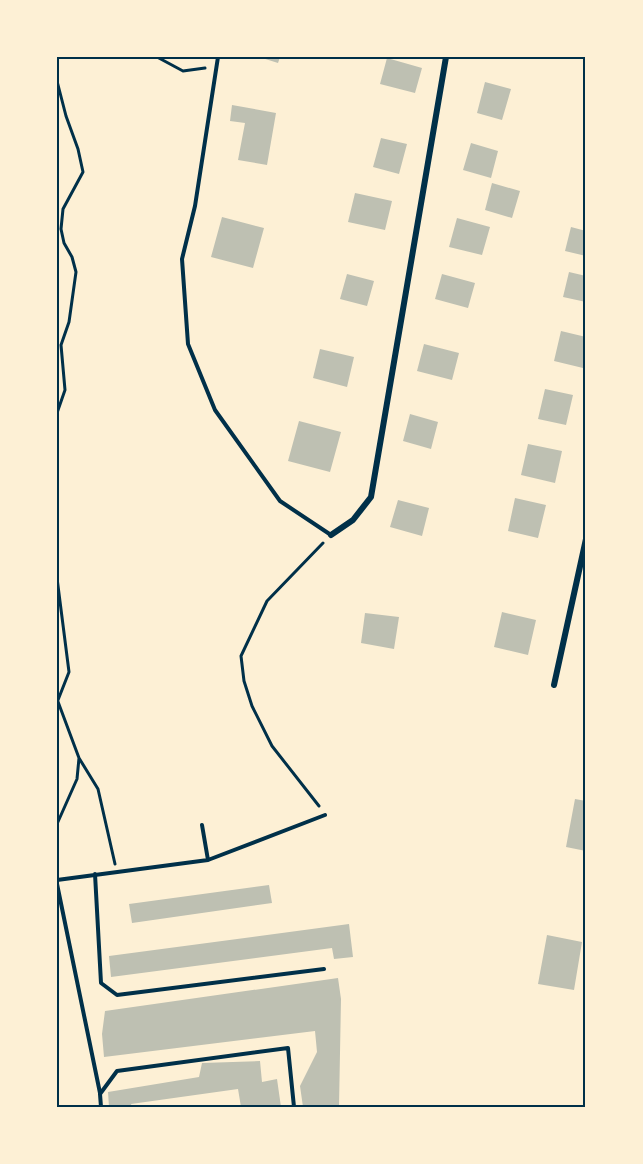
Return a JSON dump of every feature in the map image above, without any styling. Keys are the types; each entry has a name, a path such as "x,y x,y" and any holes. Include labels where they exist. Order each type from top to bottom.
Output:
{"street":[{"path":"331,535 353,520 371,497 446,57"},
{"path":"554,685 586,539"}],"lane":[{"path":"218,57 195,206 182,259 189,344 214,410 280,501 331,535"},
{"path":"101,1107 57,882 95,874 208,860 325,814"},
{"path":"202,825 208,860"},
{"path":"95,874 101,984 117,995 324,969"},
{"path":"100,1094 117,1071 288,1048 294,1107"}],"path":[{"path":"157,57 183,71 217,66"},
{"path":"57,81 83,172 63,209 61,229 76,272 69,322 61,345 65,390 57,413"},
{"path":"325,814 272,746 252,706 244,681 241,656 267,601 331,535"},
{"path":"57,578 69,672 57,700 79,758 98,789 117,871"},
{"path":"57,824 77,779 79,758"}],"building":[{"path":"259,57 280,57 278,63"},
{"path":"387,58 422,68 415,93 380,84"},
{"path":"485,82 511,89 502,120 477,113"},
{"path":"232,105 276,113 267,165 238,160 245,123 230,121"},
{"path":"381,138 407,144 399,174 373,167"},
{"path":"471,143 498,151 491,178 463,170"},
{"path":"492,183 520,191 512,218 485,210"},
{"path":"355,193 392,201 385,230 348,222"},
{"path":"222,217 264,228 253,268 211,257"},
{"path":"457,218 490,227 482,255 449,247"},
{"path":"571,227 586,231 586,256 565,251"},
{"path":"569,272 586,276 586,302 563,297"},
{"path":"347,274 374,281 367,306 340,299"},
{"path":"442,274 475,283 468,308 435,299"},
{"path":"561,331 586,337 583,368 554,361"},
{"path":"424,344 459,353 452,380 417,371"},
{"path":"320,349 354,357 347,387 313,378"},
{"path":"545,389 573,395 566,425 538,419"},
{"path":"410,414 438,422 431,449 403,441"},
{"path":"299,421 341,432 330,472 288,461"},
{"path":"528,444 562,451 555,483 521,475"},
{"path":"515,498 546,505 538,538 508,531"},
{"path":"398,500 429,508 422,536 390,527"},
{"path":"502,612 536,620 528,655 494,647"},
{"path":"365,613 399,617 394,649 361,643"},
{"path":"575,799 586,801 586,851 566,847"},
{"path":"269,885 272,903 132,923 129,904"},
{"path":"349,924 353,957 334,959 332,948 111,977 109,956"},
{"path":"547,935 582,942 574,990 538,984"},
{"path":"338,978 341,999 339,1107 303,1107 300,1086 317,1052 315,1031 104,1057 102,1034 105,1011"},
{"path":"260,1061 262,1082 277,1079 281,1107 241,1107 238,1089 131,1104 132,1107 109,1107 108,1092 199,1077 202,1063"}]}
